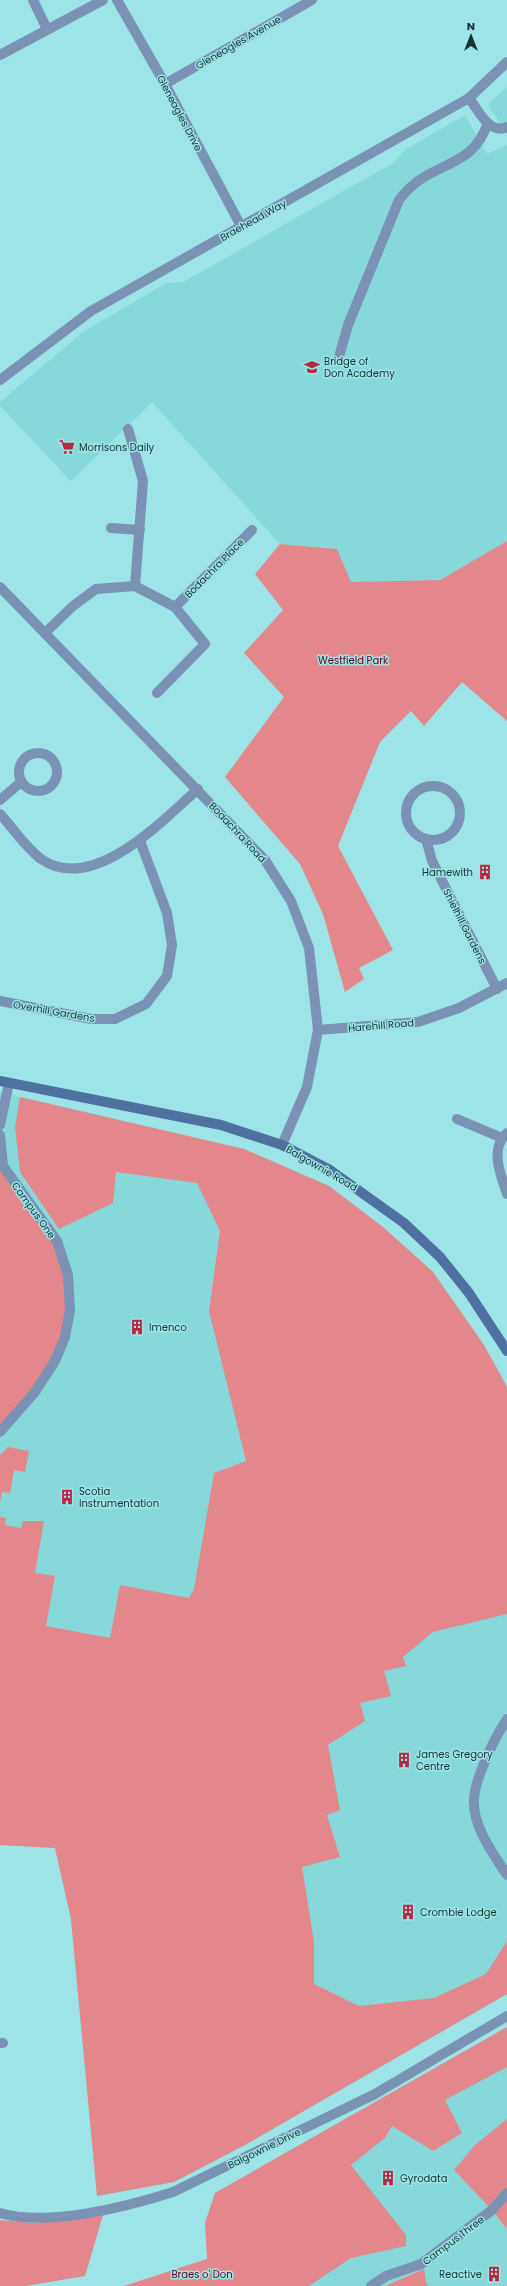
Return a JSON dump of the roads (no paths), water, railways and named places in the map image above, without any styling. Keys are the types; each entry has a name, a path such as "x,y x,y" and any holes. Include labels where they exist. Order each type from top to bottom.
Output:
{"street":[{"path":"33,0 47,29"},
{"path":"0,54 103,0"},
{"name":"Gleneagles Drive","path":"117,0 165,84 241,226"},
{"name":"Gleneagles Avenue","path":"165,84 312,0"},
{"name":"Braehead Way","path":"0,380 91,311 469,98 507,62"},
{"path":"469,98 493,129 500,130 507,127"},
{"path":"338,360 348,325 399,200 409,188 423,177 472,151 482,138 488,123"},
{"path":"128,429 143,481 135,586"},
{"path":"111,528 140,530"},
{"name":"Bodachra Place","path":"175,607 252,530"},
{"path":"46,632 73,606 96,589 135,586 175,607 205,644 158,693"},
{"name":"Bodachra Road","path":"0,587 46,632 125,716 198,789 265,860 291,900 309,948 318,1030 307,1087 282,1145"},
{"path":"0,800 21,782"},
{"path":"431,786 439,787 454,796 460,811 459,820 456,828 443,838 426,839 412,831 406,815 406,806 410,799 419,790 431,786"},
{"path":"0,814 42,859 59,866 77,868 96,865 140,841 198,789"},
{"name":"Shielhill Gardens","path":"426,839 432,861 497,989"},
{"name":"Overhill Gardens","path":"0,1001 91,1019 115,1019 146,1004 167,976 172,946 167,913 140,841"},
{"name":"Harehill Road","path":"318,1030 418,1022 459,1008 507,983"},
{"path":"0,1125 4,1082"},
{"name":"Balgownie Road","path":"4,1082 221,1125 282,1145 330,1170 404,1223 440,1257 469,1293 507,1351"},
{"path":"457,1119 504,1135 496,1165 507,1194"},
{"name":"Campus One","path":"0,1135 3,1166 57,1241 68,1276 70,1310 65,1337 55,1361 34,1392 0,1432"},
{"path":"507,1719 483,1768 474,1799 477,1819 486,1840 507,1874"},
{"name":"Balgownie Drive","path":"0,2213 23,2218 62,2216 138,2203 173,2192 375,2094 507,2016"},
{"name":"Campus Three","path":"371,2286 386,2276 421,2264 492,2210 507,2193"}],"place":[{"name":"Bridge of Don Academy","path":"312,367"},
{"name":"Morrisons Daily","path":"67,447"},
{"name":"Hamewith","path":"485,872"},
{"name":"Imenco","path":"137,1327"},
{"name":"Scotia Instrumentation","path":"67,1497"},
{"name":"James Gregory Centre","path":"404,1760"},
{"name":"Crombie Lodge","path":"408,1912"},
{"name":"Gyrodata","path":"388,2178"},
{"name":"Reactive","path":"494,2274"}],"park label":[{"name":"Westfield Park","path":"353,660"},
{"name":"Braes o' Don","path":"202,2274"}]}
